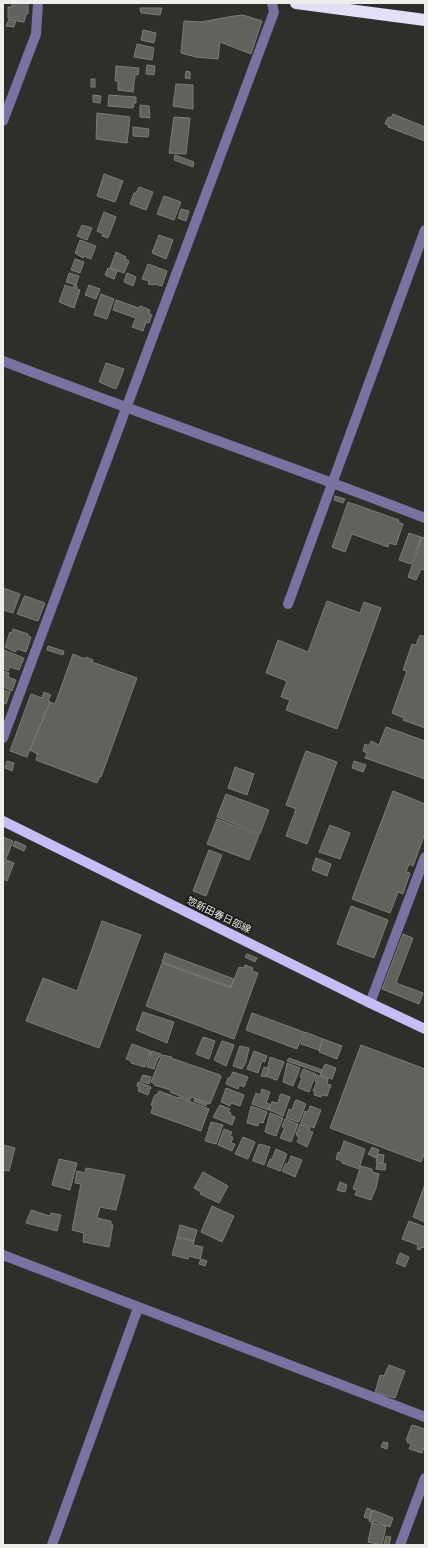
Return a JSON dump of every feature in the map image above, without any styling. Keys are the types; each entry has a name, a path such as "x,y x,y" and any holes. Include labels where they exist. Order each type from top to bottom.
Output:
{"highway":[{"path":"296,3 425,20"}],"main road":[{"name":"惣新田春日部線","path":"3,821 425,1029"}],"street":[{"path":"3,121 36,34 38,3"},
{"path":"3,738 274,12 272,3"},
{"path":"288,604 425,230"},
{"path":"3,361 126,408 332,482 425,518"},
{"path":"370,1003 425,857"},
{"path":"3,1255 425,1417"},
{"path":"52,1545 138,1308"},
{"path":"400,1545 423,1492 425,1478"}],"building":[{"path":"12,3 28,3 28,14 26,14 24,22 17,21 17,18 8,18 8,7 12,7"},
{"path":"140,8 162,8 160,15 141,13"},
{"path":"243,15 262,21 251,54 220,42 218,59 196,57 181,53 184,21 201,22"},
{"path":"9,19 16,20 14,27 6,26"},
{"path":"143,30 156,33 154,43 141,40"},
{"path":"137,44 154,48 152,60 134,57"},
{"path":"147,65 155,66 154,75 146,74"},
{"path":"116,66 139,68 138,75 135,75 133,92 118,90 118,81 115,81"},
{"path":"186,71 190,72 190,79 185,78"},
{"path":"91,79 95,79 95,87 91,87"},
{"path":"176,84 193,85 193,109 173,106"},
{"path":"93,95 101,96 100,103 93,102"},
{"path":"109,95 136,97 136,103 134,103 133,108 108,106"},
{"path":"140,105 149,106 150,118 140,117"},
{"path":"97,113 130,117 127,143 96,139"},
{"path":"393,114 425,127 425,141 388,127 389,125 385,124 388,117 391,118"},
{"path":"174,117 190,118 186,154 169,153"},
{"path":"133,127 149,129 148,137 133,136"},
{"path":"175,155 194,162 193,167 174,160"},
{"path":"104,174 123,181 115,202 97,196"},
{"path":"139,187 153,192 146,210 130,204 134,193 136,193"},
{"path":"164,196 181,202 174,220 157,214"},
{"path":"181,209 189,211 186,221 178,218"},
{"path":"104,212 116,217 108,238 102,236 103,234 97,231"},
{"path":"82,225 92,228 87,240 77,236"},
{"path":"159,235 173,240 166,259 152,253"},
{"path":"80,240 96,246 91,259 84,256 83,258 75,253"},
{"path":"116,252 126,257 125,259 129,261 124,273 110,268"},
{"path":"75,259 84,262 80,273 71,270"},
{"path":"148,264 167,271 162,286 148,284 149,281 142,279"},
{"path":"108,268 117,271 114,279 105,275"},
{"path":"69,273 79,276 76,285 66,282"},
{"path":"127,273 136,277 133,286 124,282"},
{"path":"65,285 73,288 74,285 77,286 77,289 80,290 74,308 59,302"},
{"path":"89,285 100,289 96,299 85,295"},
{"path":"101,294 114,299 107,319 94,315"},
{"path":"116,300 150,310 149,314 152,315 149,323 146,322 143,331 132,327 136,318 113,310"},
{"path":"106,363 124,369 116,389 99,382"},
{"path":"335,496 345,499 343,503 334,500"},
{"path":"348,502 399,520 398,522 403,524 396,545 389,543 388,547 352,534 345,552 332,547"},
{"path":"409,533 421,537 411,564 399,560"},
{"path":"422,537 425,538 425,567 424,570 421,569 416,580 408,577"},
{"path":"3,588 20,594 13,613 3,610"},
{"path":"25,596 45,603 38,621 17,614"},
{"path":"327,601 360,613 364,602 381,608 337,729 286,710 290,700 281,697 287,681 266,673 278,640 308,652"},
{"path":"13,629 28,634 28,636 31,637 26,652 18,649 15,652 5,647 10,632 12,633"},
{"path":"420,635 425,637 425,728 403,720 404,718 392,713 407,671 403,670 412,644 416,645"},
{"path":"48,646 64,651 63,655 47,650"},
{"path":"4,650 24,658 19,670 10,667 8,671 3,668"},
{"path":"73,654 85,659 86,657 93,660 92,662 137,678 101,777 100,776 97,783 36,760 38,753 37,754 30,750 50,702 55,704"},
{"path":"3,671 9,673 8,677 16,680 12,691 3,687"},
{"path":"3,690 10,692 6,704 3,703"},
{"path":"44,692 51,695 48,700 50,702 27,757 10,751 31,694 42,698"},
{"path":"386,727 425,741 425,779 365,758 367,753 363,751 365,744 369,746 371,741 379,745"},
{"path":"306,751 337,762 307,844 286,836 296,809 286,805"},
{"path":"7,761 14,763 12,771 5,768"},
{"path":"354,761 366,765 363,772 352,768"},
{"path":"235,767 254,774 247,795 228,788"},
{"path":"393,791 425,804 425,833 413,866 409,864 406,872 410,873 403,894 398,892 390,913 352,899"},
{"path":"226,794 269,810 260,834 217,817"},
{"path":"217,819 259,835 249,860 207,844"},
{"path":"330,825 350,833 340,859 319,852"},
{"path":"3,837 13,841 4,864 3,863"},
{"path":"15,841 26,846 24,851 13,846"},
{"path":"209,850 222,855 206,896 193,891"},
{"path":"316,858 331,864 327,876 312,870"},
{"path":"7,860 14,863 7,881 3,879 3,865 5,865"},
{"path":"351,906 388,920 374,958 337,944"},
{"path":"102,921 141,935 99,1048 26,1021 43,978 77,991"},
{"path":"403,934 413,938 396,983 423,993 419,1004 382,989"},
{"path":"165,953 234,979 231,987 162,962"},
{"path":"247,954 257,958 255,962 245,957"},
{"path":"162,963 231,988 239,967 244,968 245,965 253,968 252,971 258,973 234,1039 146,1006"},
{"path":"143,1012 174,1022 167,1043 136,1030"},
{"path":"252,1013 304,1032 297,1049 246,1030"},
{"path":"305,1032 323,1039 319,1050 301,1044"},
{"path":"203,1037 215,1041 209,1059 196,1054"},
{"path":"323,1039 342,1046 337,1059 319,1052"},
{"path":"222,1041 234,1045 226,1066 214,1060"},
{"path":"132,1044 151,1051 145,1067 131,1063 131,1061 126,1059"},
{"path":"361,1045 425,1069 425,1152 421,1162 330,1128"},
{"path":"240,1046 249,1048 246,1062 242,1069 233,1066"},
{"path":"152,1051 161,1054 154,1069 147,1067"},
{"path":"254,1051 267,1056 265,1062 262,1061 258,1073 247,1069"},
{"path":"162,1055 172,1057 171,1058 220,1075 221,1077 210,1104 191,1097 190,1100 170,1092 171,1090 154,1085 155,1084 151,1082"},
{"path":"270,1057 284,1062 277,1080 266,1076"},
{"path":"289,1058 322,1070 321,1073 287,1061"},
{"path":"287,1063 300,1068 293,1086 283,1082"},
{"path":"325,1064 336,1068 332,1079 320,1075"},
{"path":"264,1067 269,1069 266,1077 261,1076"},
{"path":"303,1069 316,1074 309,1092 298,1087 302,1078 300,1077"},
{"path":"233,1072 248,1077 244,1087 239,1085 238,1089 226,1084 228,1078 230,1078"},
{"path":"143,1075 151,1077 149,1084 140,1081"},
{"path":"317,1075 328,1079 327,1084 331,1085 327,1096 322,1095 321,1097 314,1095 315,1092 313,1091 318,1083 315,1082"},
{"path":"138,1082 151,1087 148,1095 138,1091"},
{"path":"226,1088 244,1095 240,1106 231,1103 230,1106 221,1102"},
{"path":"262,1089 270,1092 266,1103 270,1104 268,1110 252,1104 256,1093 260,1095"},
{"path":"159,1091 209,1109 201,1131 151,1113 153,1106 151,1105 154,1097"},
{"path":"282,1094 290,1097 283,1116 269,1110 272,1102 278,1103 280,1095"},
{"path":"195,1099 207,1104 206,1106 194,1101"},
{"path":"297,1100 306,1104 299,1122 286,1118 289,1109 292,1110 295,1101"},
{"path":"220,1105 230,1109 228,1112 231,1113 230,1115 235,1117 232,1125 213,1117"},
{"path":"251,1106 267,1112 263,1123 259,1122 258,1126 247,1123"},
{"path":"310,1106 321,1110 314,1128 301,1123 305,1111 308,1112"},
{"path":"270,1113 283,1118 276,1136 265,1132"},
{"path":"285,1119 298,1124 291,1142 280,1138 285,1127 282,1127"},
{"path":"211,1122 223,1125 216,1144 205,1141"},
{"path":"300,1124 310,1128 309,1131 313,1132 307,1147 297,1142 299,1137 296,1135"},
{"path":"224,1129 232,1132 230,1136 233,1137 231,1143 235,1144 232,1151 218,1145"},
{"path":"243,1137 255,1142 248,1159 235,1154"},
{"path":"344,1141 365,1149 359,1169 342,1163 342,1161 336,1159 338,1152 340,1153"},
{"path":"259,1144 270,1147 264,1165 253,1161"},
{"path":"3,1145 15,1148 9,1171 3,1170"},
{"path":"372,1147 379,1150 376,1158 368,1154"},
{"path":"276,1149 287,1154 280,1171 267,1166"},
{"path":"378,1154 384,1155 383,1163 376,1162"},
{"path":"291,1156 302,1160 295,1177 282,1171 286,1163 288,1164"},
{"path":"59,1159 77,1163 70,1190 52,1185"},
{"path":"377,1163 386,1164 385,1170 376,1169"},
{"path":"361,1166 372,1169 372,1172 379,1174 376,1188 371,1200 355,1195 357,1190 353,1189"},
{"path":"86,1168 125,1175 116,1210 100,1207 97,1218 111,1221 111,1224 113,1225 109,1247 83,1242 84,1233 72,1230 81,1184 75,1183 77,1171 85,1173"},
{"path":"203,1172 228,1186 219,1203 200,1194 201,1192 194,1188"},
{"path":"340,1182 347,1185 345,1192 337,1190"},
{"path":"425,1184 425,1222 413,1217"},
{"path":"212,1206 234,1216 222,1242 201,1232"},
{"path":"31,1210 50,1216 51,1213 61,1215 57,1231 26,1223"},
{"path":"409,1221 425,1227 425,1248 421,1247 420,1250 417,1249 418,1245 402,1239"},
{"path":"180,1225 197,1230 194,1241 177,1237"},
{"path":"177,1237 194,1241 193,1245 203,1247 200,1259 189,1256 188,1259 172,1255"},
{"path":"400,1253 409,1257 405,1267 396,1263"},
{"path":"201,1259 207,1261 205,1266 199,1264"},
{"path":"389,1365 405,1371 395,1398 375,1393 380,1375 384,1376"},
{"path":"412,1425 425,1429 425,1444 422,1453 409,1449 411,1444 406,1440"},
{"path":"383,1442 388,1443 387,1449 381,1447"},
{"path":"367,1508 372,1510 369,1519 364,1517"},
{"path":"373,1510 393,1518 390,1527 374,1521 373,1523 369,1521"},
{"path":"372,1523 386,1526 382,1545 368,1542"},
{"path":"386,1536 391,1537 389,1545 384,1545"}]}
